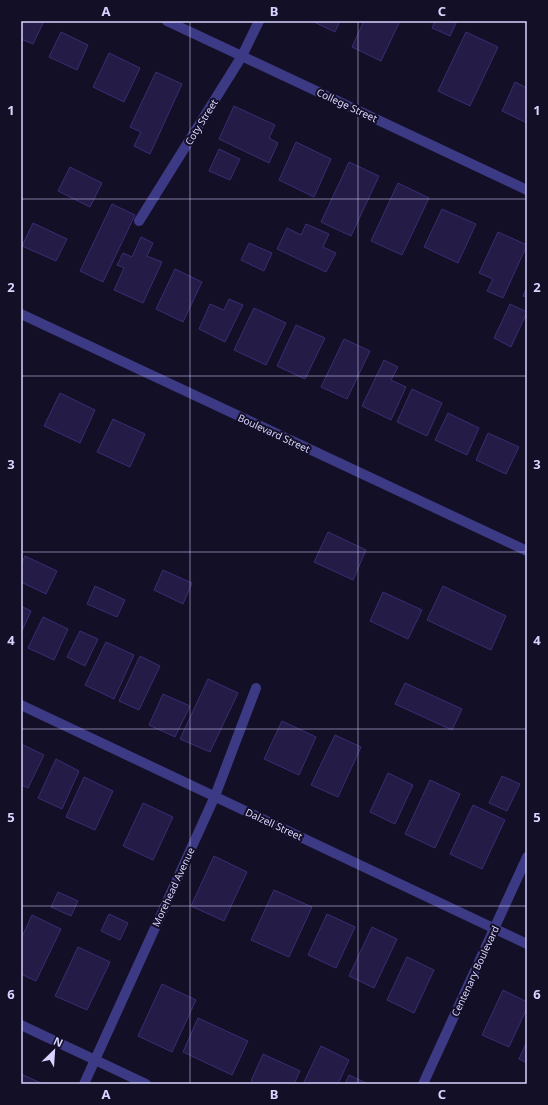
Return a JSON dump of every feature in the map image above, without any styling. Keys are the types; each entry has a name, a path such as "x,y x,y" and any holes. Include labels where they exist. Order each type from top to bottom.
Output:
{"street":[{"name":"College Street","path":"167,21 527,190"},
{"name":"Coty Street","path":"140,221 242,56 258,21"},
{"name":"Boulevard Street","path":"21,314 527,552"},
{"name":"Morehead Avenue","path":"84,1084 215,796 256,688"},
{"name":"Dalzell Street","path":"21,705 527,944"},
{"name":"Centenary Boulevard","path":"423,1084 527,858"},
{"path":"21,1025 146,1084"}],"building":[{"path":"21,21 44,21 33,44 21,39"},
{"path":"312,21 340,21 335,32"},
{"path":"364,21 400,21 381,61 352,47"},
{"path":"435,21 457,21 450,36 432,28"},
{"path":"61,32 88,45 77,70 49,57"},
{"path":"466,32 498,47 470,106 438,91"},
{"path":"109,53 140,68 124,102 93,87"},
{"path":"156,72 182,84 150,154 134,146 141,132 130,127"},
{"path":"515,82 527,88 527,123 502,111"},
{"path":"234,106 275,125 269,138 278,143 269,163 219,139"},
{"path":"296,142 331,159 314,197 279,180"},
{"path":"219,149 240,159 230,180 209,171"},
{"path":"349,162 379,176 351,236 321,222"},
{"path":"70,167 102,183 90,207 58,191"},
{"path":"398,183 429,198 402,255 371,241"},
{"path":"112,204 135,215 103,282 80,271"},
{"path":"442,209 476,224 458,263 424,247"},
{"path":"33,223 67,239 56,261 22,246"},
{"path":"306,224 329,234 323,247 336,253 326,272 277,249 287,228 301,235"},
{"path":"498,232 527,245 503,298 487,291 493,279 479,273"},
{"path":"141,237 153,243 147,256 162,262 143,303 114,290 124,268 117,265 123,253 132,257"},
{"path":"249,243 272,253 264,271 241,260"},
{"path":"175,269 202,282 183,322 156,309"},
{"path":"527,287 527,297 523,296"},
{"path":"229,299 243,305 225,342 199,329 210,304 224,310"},
{"path":"510,304 527,312 511,347 494,338"},
{"path":"254,308 286,323 266,365 234,350"},
{"path":"296,325 325,338 305,379 277,366"},
{"path":"344,339 370,351 347,399 321,387"},
{"path":"384,360 398,367 391,380 406,387 391,420 362,406"},
{"path":"412,389 442,403 427,436 397,422"},
{"path":"60,393 95,410 80,443 44,426"},
{"path":"448,413 479,428 467,455 435,440"},
{"path":"113,419 145,434 130,467 97,452"},
{"path":"488,433 519,447 506,474 476,460"},
{"path":"328,532 366,550 353,580 314,562"},
{"path":"25,556 57,571 46,594 21,582 21,565"},
{"path":"163,570 192,583 183,604 154,590"},
{"path":"95,586 125,600 117,617 87,604"},
{"path":"443,586 506,616 491,650 427,620"},
{"path":"383,592 422,610 408,639 370,621"},
{"path":"21,606 31,611 21,633"},
{"path":"43,617 68,629 54,660 28,648"},
{"path":"80,631 98,639 85,666 67,657"},
{"path":"106,642 134,655 114,699 85,685"},
{"path":"140,656 160,666 139,710 119,701"},
{"path":"208,679 238,693 210,752 180,739"},
{"path":"405,683 462,709 452,730 395,704"},
{"path":"163,694 190,706 175,737 149,725"},
{"path":"282,721 316,737 299,775 264,759"},
{"path":"335,735 361,747 338,797 311,785"},
{"path":"21,744 44,755 28,788 21,785"},
{"path":"56,759 79,771 62,809 38,798"},
{"path":"388,773 413,785 395,824 370,812"},
{"path":"502,776 520,784 507,811 489,803"},
{"path":"84,777 113,791 95,830 66,817"},
{"path":"430,780 460,794 435,848 405,834"},
{"path":"143,803 173,817 153,860 123,846"},
{"path":"473,805 505,820 482,869 450,854"},
{"path":"214,856 247,872 224,921 191,906"},
{"path":"274,890 312,907 289,957 251,940"},
{"path":"58,892 78,901 71,916 51,907"},
{"path":"109,914 128,923 120,940 101,931"},
{"path":"327,914 355,927 336,968 308,955"},
{"path":"32,915 61,929 36,981 21,974 21,939"},
{"path":"372,927 397,939 374,988 349,976"},
{"path":"78,947 110,962 87,1010 55,996"},
{"path":"407,957 434,970 414,1013 387,1000"},
{"path":"162,984 196,1000 172,1052 138,1036"},
{"path":"503,990 527,1002 527,1008 509,1047 482,1035"},
{"path":"198,1018 248,1041 232,1075 183,1052"},
{"path":"527,1041 527,1063 519,1059"},
{"path":"321,1046 349,1060 338,1084 303,1084"},
{"path":"263,1054 300,1071 294,1084 257,1084 251,1081"},
{"path":"21,1074 43,1084 21,1084"},
{"path":"349,1075 368,1084 345,1084"}]}
